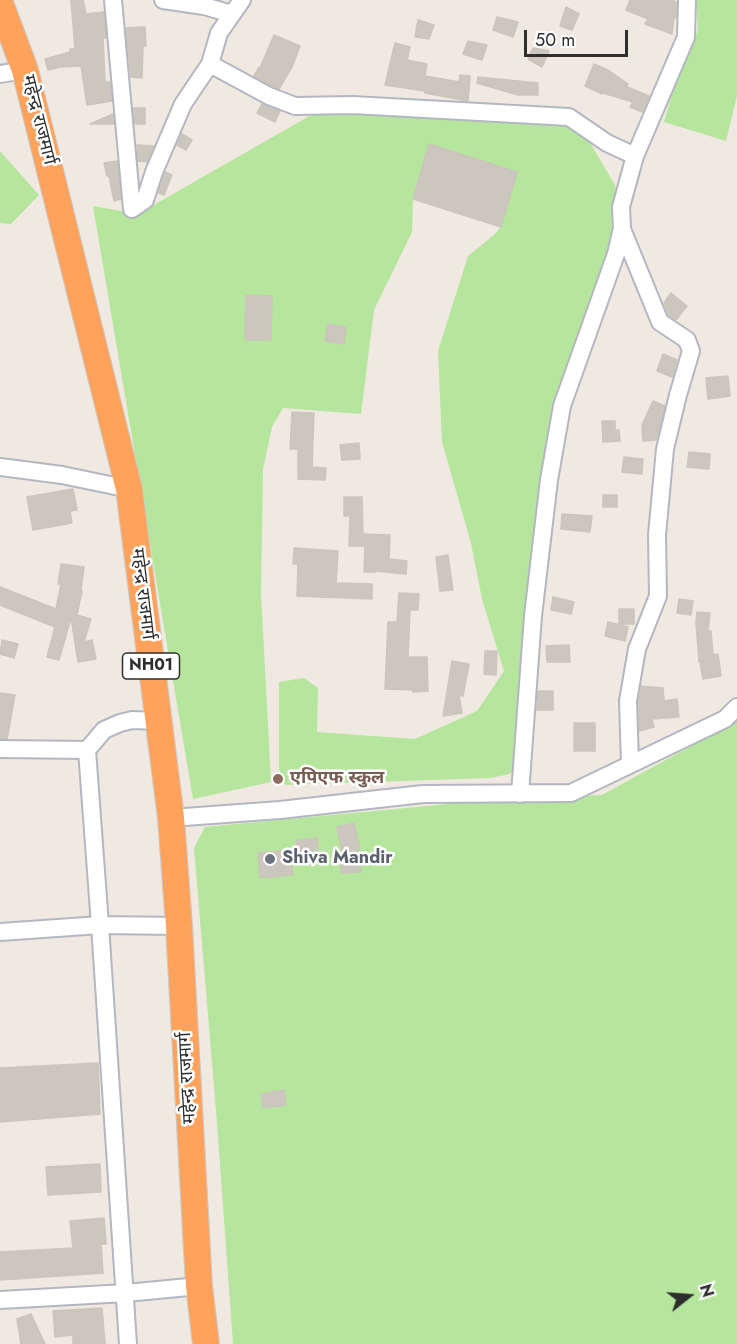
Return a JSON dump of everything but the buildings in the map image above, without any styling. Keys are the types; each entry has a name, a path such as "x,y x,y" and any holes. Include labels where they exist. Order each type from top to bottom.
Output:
{"highway":[{"name":"महेन्द्र राजमार्ग","path":"0,3 25,70 129,489 171,818 199,1286 206,1344"}],"street":[{"path":"112,0 132,209 145,200 154,172 183,104 210,64 219,33 242,0"},
{"path":"163,0 204,6 232,14"},
{"path":"520,794 533,616 549,480 562,406 616,254 622,228 621,207 635,156 686,37 687,0"},
{"path":"210,64 269,96 295,106 353,105 569,117 607,143 635,156"},
{"path":"0,74 25,70"},
{"path":"622,228 660,322 687,340 691,351 664,449 657,535 658,596 637,649 628,701 630,765"},
{"path":"0,467 62,475 129,489"},
{"path":"171,818 280,810 423,795 572,793 725,719 737,707"},
{"path":"129,1344 87,750 104,730 120,723 132,720 159,721"},
{"path":"0,749 87,750"},
{"path":"0,932 100,925 179,926"},
{"path":"0,1300 126,1293 199,1286"}],"green space":[{"path":"696,0 737,0 737,96 726,141 664,122 672,94 698,30"},
{"path":"313,114 417,115 564,122 577,127 592,146 615,185 616,228 565,377 517,766 510,774 490,778 285,785 279,769 279,682 304,678 318,688 317,732 415,739 477,711 504,671 482,599 471,543 442,442 438,351 468,256 501,227 517,172 429,145 413,199 412,232 374,310 361,414 283,408 272,427 263,469 261,594 271,782 193,799 93,206 138,214"},
{"path":"0,151 39,195 11,224 0,223"},
{"path":"737,718 737,1344 233,1344 194,848 205,827 491,800 602,795 724,728"}],"place":[{"name":"एपिएफ स्कुल","path":"278,779"},
{"name":"Shiva Mandir","path":"270,859"}]}
